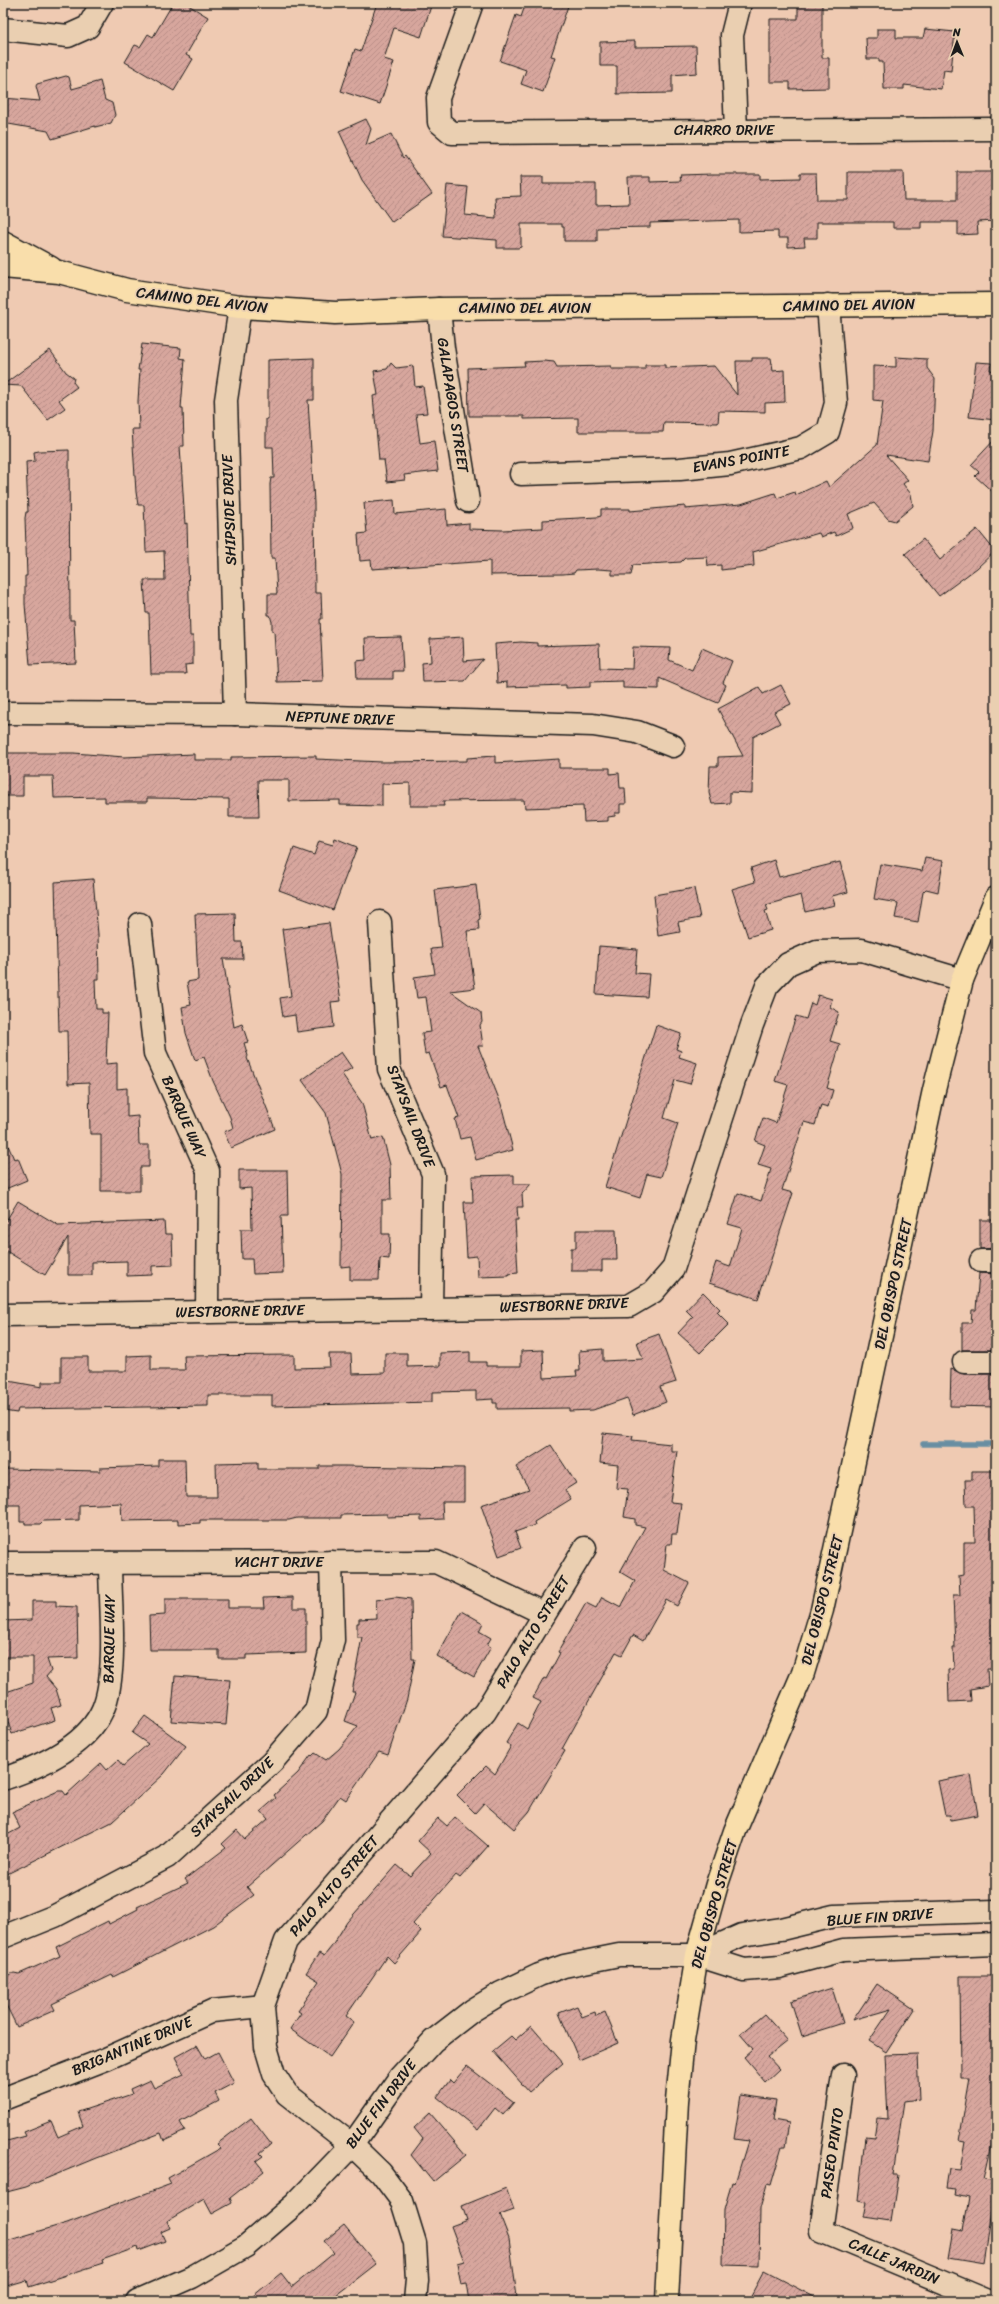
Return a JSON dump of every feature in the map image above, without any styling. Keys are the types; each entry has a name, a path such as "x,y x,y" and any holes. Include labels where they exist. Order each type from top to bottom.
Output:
{"main road":[{"name":"CAMINO DEL AVION","path":"3,242 59,272"},
{"name":"CAMINO DEL AVION","path":"3,267 59,272 127,290 240,307 335,313 439,309 996,304"},
{"name":"DEL OBISPO STREET","path":"668,2301 677,2101 683,2040 697,1955 716,1884 735,1831 803,1673 822,1610 933,1098 962,980 996,898"}],"street":[{"path":"3,28 68,36 88,27 102,3"},
{"name":"CHARRO DRIVE","path":"472,3 438,98 439,122 452,133 736,130 996,130"},
{"path":"736,130 732,34 740,3"},
{"name":"EVANS POINTE","path":"521,474 680,469 730,464 801,448 828,432 836,403 828,306"},
{"name":"SHIPSIDE DRIVE","path":"235,714 226,400 240,307"},
{"name":"GALAPAGOS STREET","path":"439,309 442,348 468,501"},
{"name":"NEPTUNE DRIVE","path":"3,713 235,714 593,725 637,732 673,746"},
{"name":"STAYSAIL DRIVE","path":"380,922 389,1069 433,1174 431,1309"},
{"name":"BARQUE WAY","path":"140,924 155,1053 208,1171 206,1311"},
{"name":"WESTBORNE DRIVE","path":"3,1316 206,1311 629,1306 653,1292 673,1270 752,1024 767,986 788,964 817,951 862,950 962,980"},
{"path":"964,1362 996,1362"},
{"name":"PALO ALTO STREET","path":"415,2301 417,2280 415,2243 402,2201 381,2173 352,2145 287,2094 274,2074 266,2047 263,2006 286,1941 485,1712 585,1548"},
{"name":"STAYSAIL DRIVE","path":"3,1937 55,1916 167,1857 272,1762 316,1710 333,1640 332,1562"},
{"name":"YACHT DRIVE","path":"3,1564 436,1562 544,1613"},
{"name":"BARQUE WAY","path":"3,1779 21,1773 60,1753 87,1733 103,1710 111,1682 110,1563"},
{"name":"BLUE FIN DRIVE","path":"697,1955 742,1935 781,1929 834,1916 996,1911"},
{"name":"BLUE FIN DRIVE","path":"137,2301 192,2277 246,2246 296,2204 352,2145 400,2077 417,2056 459,2020 501,1993 539,1975 591,1959 632,1954 697,1955 744,1970 780,1967 843,1950 996,1944"},
{"name":"BRIGANTINE DRIVE","path":"3,2099 106,2059 212,2011 263,2006"},
{"name":"PASEO PINTO","path":"821,2231 843,2075"},
{"name":"CALLE JARDIN","path":"821,2231 988,2301"}],"building":[{"path":"173,3 185,3 208,17 186,55 193,59 174,91 125,62 135,45 140,47 148,34 153,37"},
{"path":"377,3 432,3 421,37 394,28 384,59 394,62 380,104 341,91 355,49 361,51"},
{"path":"526,3 569,3 551,56 555,57 543,92 521,84 526,70 500,61 516,15 521,17"},
{"path":"798,3 822,3 822,58 829,58 829,88 790,89 790,82 770,82 770,19 798,19"},
{"path":"877,29 896,29 896,38 923,38 925,29 955,32 951,71 944,70 941,89 904,85 904,89 884,89 883,62 879,62 879,59 867,59 866,38 877,38"},
{"path":"635,41 635,47 696,46 697,73 672,75 672,93 617,94 617,66 600,66 600,42"},
{"path":"66,76 69,77 72,89 100,81 105,100 112,103 115,115 111,123 95,126 52,139 48,131 3,123 3,98 40,101 36,86 37,84"},
{"path":"366,119 371,129 366,145 391,134 403,158 405,156 432,194 392,222 362,180 339,131"},
{"path":"848,172 903,172 904,200 957,200 957,172 996,172 996,221 977,222 978,234 958,235 958,222 921,222 921,228 893,228 893,222 817,222 817,238 804,238 805,246 788,247 788,238 778,238 778,231 739,232 739,220 650,223 650,227 597,228 597,241 564,241 564,227 562,227 562,224 521,224 521,247 518,248 497,248 497,240 442,236 447,185 468,187 465,215 496,218 495,197 521,196 520,177 543,177 543,184 596,184 596,205 629,204 628,177 650,177 650,182 681,181 680,175 712,174 760,174 760,179 800,178 800,173 816,173 817,200 848,200"},
{"path":"142,344 181,348 180,358 185,359 181,408 183,408 184,446 180,446 185,524 187,523 190,636 193,636 193,664 185,665 186,674 151,674 149,613 146,613 144,580 165,580 164,551 146,552 144,505 138,505 136,492 132,429 139,429 138,401 140,370 138,370"},
{"path":"50,350 66,372 74,378 73,382 77,387 59,400 65,408 48,420 21,386 3,385"},
{"path":"896,357 927,359 927,368 935,379 933,431 928,461 886,455 908,480 903,484 911,494 913,506 895,521 888,519 874,503 848,514 853,528 836,536 834,532 821,537 819,533 753,552 754,566 721,570 721,565 708,566 707,557 685,558 681,562 633,565 631,575 612,575 612,570 598,569 576,570 574,573 563,574 490,575 490,561 372,569 371,560 360,561 358,534 367,533 364,503 394,500 395,514 446,509 447,525 469,523 469,529 503,530 543,528 543,520 597,517 601,516 601,509 630,509 630,511 685,506 685,509 741,504 775,493 777,498 795,492 796,495 826,481 829,487 877,445 883,401 873,400 873,366 896,367"},
{"path":"314,358 314,400 308,400 314,503 315,593 321,593 322,619 320,619 323,681 277,682 274,631 272,631 270,615 268,615 268,594 277,594 275,558 271,558 270,484 271,478 274,478 273,447 266,447 266,419 268,419 268,360"},
{"path":"752,358 771,358 773,371 784,370 785,402 765,403 765,412 719,411 718,423 664,422 663,432 578,432 578,418 524,419 524,416 469,416 468,368 525,366 524,362 544,361 554,362 557,367 611,366 611,369 645,369 645,365 665,365 665,368 714,366 737,395 736,361 752,361"},
{"path":"976,362 991,363 990,370 996,371 996,420 969,417"},
{"path":"391,363 396,368 413,366 415,387 423,386 427,413 416,414 420,443 434,441 438,471 404,475 405,480 387,482 384,460 379,460 373,396 378,395 374,371 387,369"},
{"path":"996,438 996,495 975,476 979,472 971,465"},
{"path":"69,450 70,620 74,620 76,663 30,665 25,604 25,576 27,576 25,518 26,512 28,512 26,462 35,461 34,452"},
{"path":"977,529 995,551 977,568 939,596 905,554 923,539 940,560"},
{"path":"401,637 403,671 393,671 393,679 357,679 356,661 366,660 365,638"},
{"path":"463,637 464,661 483,659 465,681 423,682 422,663 431,662 430,639"},
{"path":"521,642 537,643 537,646 599,644 600,668 632,669 633,647 670,648 669,660 692,670 702,648 732,661 723,683 726,685 718,703 659,678 659,689 623,688 623,681 590,682 590,687 566,688 566,685 507,687 507,682 497,683 495,644"},
{"path":"781,685 791,704 774,712 780,723 753,737 752,793 730,792 730,803 712,804 709,793 710,766 718,766 718,757 743,756 718,709 759,687 763,694"},
{"path":"3,753 74,753 124,757 194,754 194,760 231,760 231,757 316,756 316,759 382,762 467,761 467,758 495,756 495,763 559,759 559,768 610,768 610,774 619,773 620,788 625,788 626,804 620,804 620,813 615,813 615,816 608,817 608,821 584,822 583,806 525,808 524,800 443,801 444,806 410,806 410,783 382,784 382,806 340,805 340,800 289,801 289,780 258,780 259,817 229,817 229,799 147,798 147,802 105,802 105,797 54,798 53,776 23,776 23,796 3,796"},
{"path":"335,838 357,847 333,910 279,890 294,848 314,855 319,841 333,845"},
{"path":"925,858 943,861 938,892 926,889 923,892 918,922 895,918 898,903 874,899 880,864 922,871"},
{"path":"774,860 779,877 840,862 848,892 832,896 835,905 805,912 801,895 766,905 768,910 765,911 771,930 748,937 732,889 755,882 751,868"},
{"path":"93,879 98,934 99,979 95,979 96,1009 102,1009 102,1013 108,1013 106,1064 117,1063 117,1089 127,1088 127,1117 138,1116 139,1145 149,1145 149,1167 140,1167 140,1191 101,1191 101,1134 90,1134 89,1083 68,1084 67,1031 59,1031 55,882"},
{"path":"476,885 480,919 478,920 479,930 467,931 475,988 450,991 481,1013 482,1022 480,1025 483,1046 478,1046 501,1104 513,1150 476,1160 470,1137 460,1139 455,1119 459,1118 447,1085 441,1087 429,1053 425,1054 422,1033 431,1032 426,997 417,998 414,977 435,974 431,949 442,948 435,890"},
{"path":"694,888 700,918 678,922 680,932 658,936 654,895"},
{"path":"235,913 236,942 242,942 243,959 223,959 234,1027 242,1024 248,1042 244,1043 248,1056 247,1058 275,1129 231,1148 224,1132 233,1128 230,1117 213,1081 204,1057 195,1060 186,1033 182,1007 191,1005 187,982 198,980 195,914"},
{"path":"329,923 341,1001 331,1002 334,1027 297,1032 295,1015 283,1017 280,998 291,996 282,929"},
{"path":"599,946 637,949 635,973 649,974 647,997 596,994"},
{"path":"818,995 832,999 830,1007 839,1012 830,1041 840,1044 827,1088 833,1090 828,1107 821,1105 815,1125 804,1122 782,1190 793,1193 758,1299 709,1283 716,1262 730,1267 742,1228 728,1224 738,1193 761,1201 771,1169 758,1165 765,1145 755,1141 763,1118 776,1123 788,1085 775,1081 796,1016 806,1019 811,1003 815,1005"},
{"path":"656,1025 681,1034 676,1049 681,1051 679,1057 697,1063 690,1084 675,1080 664,1118 678,1123 661,1177 647,1174 640,1198 605,1187"},
{"path":"341,1052 352,1068 342,1074 362,1103 372,1140 383,1137 390,1165 391,1200 382,1200 382,1234 390,1234 389,1259 380,1258 379,1280 350,1280 350,1266 341,1267 342,1174 326,1113 302,1080"},
{"path":"3,1134 14,1159 18,1158 27,1180 3,1190"},
{"path":"239,1170 287,1170 288,1216 281,1216 283,1273 253,1274 252,1259 242,1259 241,1229 252,1229 251,1188 239,1189"},
{"path":"514,1175 514,1184 531,1184 522,1194 523,1207 517,1207 518,1220 515,1220 518,1273 508,1274 509,1276 478,1277 477,1256 467,1257 464,1202 473,1202 472,1176"},
{"path":"18,1201 58,1225 164,1221 165,1234 172,1234 173,1265 152,1266 152,1275 127,1276 127,1261 92,1262 92,1275 68,1275 68,1237 45,1275 3,1249 3,1226"},
{"path":"980,1220 996,1220 996,1248 980,1249"},
{"path":"576,1230 616,1230 617,1260 602,1260 602,1271 571,1271 571,1248 576,1248"},
{"path":"979,1273 996,1274 996,1350 962,1350 962,1323 971,1323 972,1310 976,1310"},
{"path":"703,1292 720,1309 717,1312 729,1324 700,1353 678,1333 693,1317 686,1310"},
{"path":"659,1334 676,1382 660,1387 666,1402 633,1415 627,1398 593,1410 569,1411 569,1408 497,1409 497,1403 493,1403 493,1399 476,1400 476,1391 432,1392 432,1402 272,1406 272,1395 208,1395 208,1406 18,1409 17,1413 3,1411 3,1380 42,1387 42,1382 61,1382 61,1357 88,1357 88,1371 127,1371 127,1356 151,1355 151,1370 185,1370 184,1356 294,1355 294,1368 330,1367 329,1354 351,1354 352,1374 385,1373 385,1353 407,1353 407,1367 440,1366 440,1353 470,1352 470,1362 486,1362 486,1366 521,1366 521,1351 543,1350 544,1378 577,1376 576,1371 580,1371 579,1351 603,1349 603,1361 643,1359 637,1342"},
{"path":"951,1369 964,1374 996,1374 996,1407 950,1406"},
{"path":"603,1433 633,1436 632,1440 671,1444 671,1451 677,1451 670,1502 681,1503 677,1534 672,1534 671,1544 667,1544 664,1570 689,1583 677,1606 666,1600 643,1641 633,1635 622,1655 616,1652 562,1749 565,1751 529,1812 514,1829 484,1803 475,1813 457,1795 486,1766 495,1774 511,1746 506,1743 518,1723 527,1729 541,1702 533,1698 544,1678 546,1679 560,1653 558,1652 586,1603 596,1608 602,1597 621,1607 635,1581 620,1572 645,1527 635,1525 635,1519 624,1517 628,1489 616,1488 618,1465 600,1463"},
{"path":"551,1445 576,1483 565,1490 571,1499 534,1522 535,1525 515,1532 521,1548 499,1556 481,1505 529,1489 516,1467"},
{"path":"158,1459 185,1459 186,1497 217,1497 216,1463 258,1462 258,1469 319,1469 319,1466 464,1468 464,1502 442,1502 443,1519 421,1520 421,1516 387,1517 387,1514 341,1515 341,1518 297,1518 289,1520 200,1520 200,1523 178,1524 178,1520 122,1521 121,1503 79,1505 79,1520 43,1521 40,1524 25,1524 25,1522 20,1522 20,1505 3,1505 3,1469 100,1471 100,1468 158,1466"},
{"path":"972,1471 996,1471 996,1623 993,1624 994,1669 987,1669 988,1686 970,1689 971,1701 949,1702 948,1670 954,1669 953,1648 955,1648 953,1595 960,1595 959,1576 964,1575 964,1542 975,1542 974,1506 966,1506 965,1480 972,1480"},
{"path":"293,1597 293,1608 306,1608 306,1653 246,1655 246,1659 219,1659 219,1650 150,1650 149,1616 165,1615 165,1599 228,1599 228,1608 264,1608 263,1598"},
{"path":"395,1597 411,1599 412,1659 415,1659 407,1699 388,1755 379,1752 346,1800 340,1796 322,1821 247,1887 254,1895 213,1926 113,1977 112,1975 52,2004 55,2010 17,2027 3,1999 3,1977 14,1973 19,1974 60,1956 56,1947 108,1921 109,1924 138,1909 137,1907 188,1883 185,1879 226,1848 222,1844 237,1830 245,1839 268,1819 261,1811 276,1798 274,1795 298,1773 311,1755 312,1756 315,1753 326,1760 339,1749 358,1726 345,1721 355,1692 352,1692 362,1637 357,1637 357,1623 359,1623 359,1619 377,1618 376,1600"},
{"path":"32,1601 56,1601 56,1606 77,1607 78,1658 47,1659 51,1671 46,1677 56,1689 61,1705 51,1708 55,1720 12,1734 3,1707 3,1693 33,1683 33,1657 3,1657 3,1621 32,1620"},
{"path":"462,1611 483,1623 479,1631 491,1638 487,1645 491,1647 474,1677 437,1656"},
{"path":"175,1676 230,1680 226,1725 171,1721"},
{"path":"145,1716 186,1746 164,1774 112,1822 3,1876 3,1837 20,1828 12,1812 58,1791 63,1791 66,1795 101,1763 107,1770 118,1760 123,1766 148,1744 132,1733"},
{"path":"971,1775 978,1815 951,1820 950,1815 945,1815 938,1781"},
{"path":"455,1817 488,1846 460,1878 456,1875 413,1924 421,1932 394,1963 387,1956 346,2016 354,2022 330,2057 290,2029 301,2013 298,2011 319,1981 306,1973 319,1953 324,1956 347,1922 397,1865 410,1876 431,1853 418,1841 438,1818 447,1826"},
{"path":"960,1976 994,1976 996,1996 996,2127 984,2179 996,2181 996,2186 984,2264 948,2258 953,2229 963,2231 969,2198 955,2195 956,2190 946,2189 949,2169 960,2170 965,2142 959,2141 970,2078 961,2078"},
{"path":"877,1984 914,2009 886,2052 869,2041 891,2009 853,2020"},
{"path":"832,1988 843,2023 802,2036 791,2001"},
{"path":"577,2006 582,2017 595,2012 596,2016 605,2012 618,2043 579,2060 559,2013"},
{"path":"764,2014 788,2041 768,2057 779,2069 765,2082 744,2057 753,2049 740,2034"},
{"path":"531,2026 563,2063 529,2092 493,2051 511,2036 515,2040"},
{"path":"197,2045 205,2059 218,2052 234,2083 215,2093 219,2101 180,2122 185,2131 164,2141 161,2133 26,2187 3,2193 3,2142 26,2136 24,2132 51,2121 58,2137 83,2126 78,2112 132,2094 130,2089 150,2080 154,2088 184,2074 175,2057"},
{"path":"917,2054 919,2099 904,2101 893,2175 898,2175 891,2221 864,2217 867,2202 858,2200 865,2137 874,2138 877,2118 888,2119 885,2055"},
{"path":"467,2066 514,2102 503,2115 495,2108 478,2130 437,2097 450,2080 453,2083"},
{"path":"741,2095 776,2100 773,2120 789,2123 785,2147 782,2147 771,2185 767,2184 760,2209 759,2266 723,2265 724,2209 732,2182 735,2183 748,2141 734,2139"},
{"path":"430,2113 466,2155 433,2182 411,2155 423,2139 414,2128"},
{"path":"251,2118 271,2144 260,2153 263,2156 256,2161 264,2171 230,2198 232,2203 212,2214 204,2199 167,2221 170,2228 161,2232 165,2241 139,2251 138,2247 102,2260 103,2263 29,2287 27,2280 3,2287 3,2242 67,2223 171,2184 168,2178 221,2148 217,2144"},
{"path":"506,2188 514,2210 500,2215 509,2238 517,2297 491,2301 470,2301 467,2283 461,2284 457,2263 464,2261 451,2226 467,2220 462,2206"},
{"path":"344,2225 376,2264 328,2301 247,2301 281,2273 292,2287 334,2253 324,2241"},
{"path":"764,2271 822,2301 748,2301"}],"waterway":[{"path":"923,1444 996,1444"}]}
